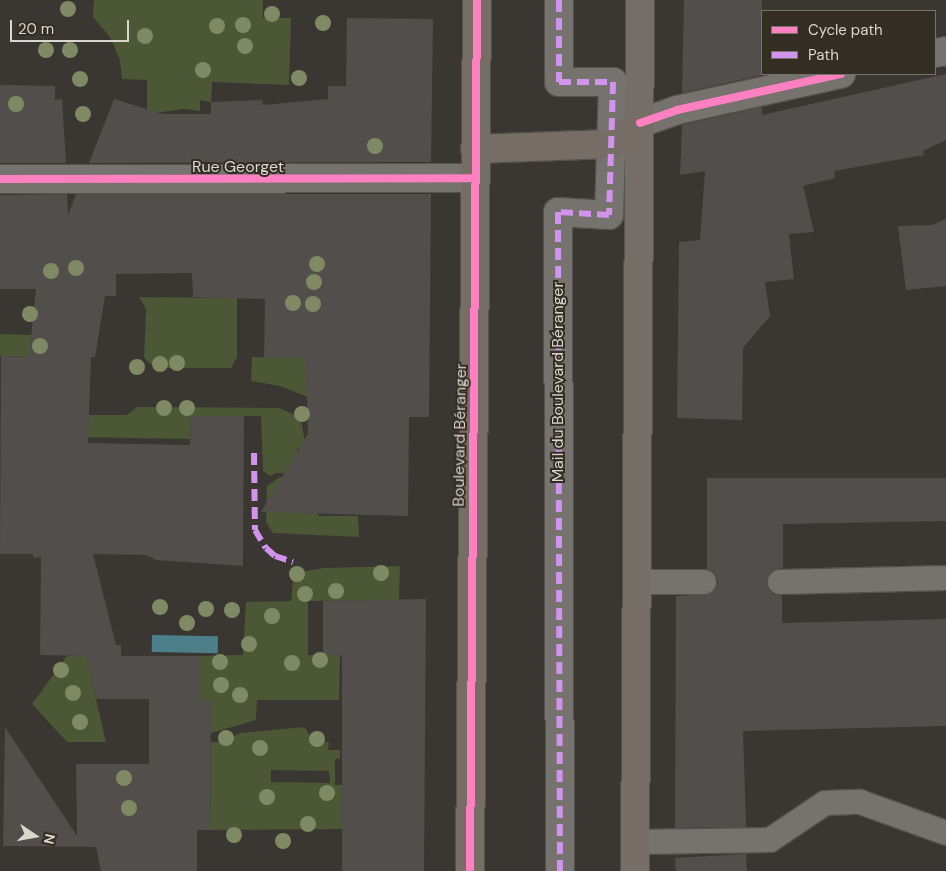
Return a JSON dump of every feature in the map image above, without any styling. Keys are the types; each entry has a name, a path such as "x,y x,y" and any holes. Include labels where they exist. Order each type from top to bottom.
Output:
{"main road":[{"name":"Boulevard Béranger","path":"470,871 477,0"},
{"path":"635,871 640,0"},
{"path":"476,149 611,144 640,123"}],"street":[{"name":"Mail du Boulevard Béranger","path":"560,0 559,82 613,82 609,215 558,212 560,871"},
{"path":"640,123 677,110 836,75"},
{"name":"Rue Georget","path":"0,179 476,178"}],"lane":[{"path":"780,582 946,578"},
{"path":"637,582 704,582"},
{"path":"635,842 770,840 824,803 860,802 946,833"}],"green space":[{"path":"94,0 263,0 263,18 291,18 289,85 212,82 211,102 200,100 200,111 184,109 147,114 147,80 122,79 120,60 110,37 93,17"},
{"path":"139,297 237,298 237,357 231,368 157,368 148,362 144,357 146,309"},
{"path":"0,334 31,335 30,357 0,356"},
{"path":"252,357 322,358 320,402 280,386 251,381"},
{"path":"137,407 279,408 300,417 305,441 297,450 297,473 276,473 270,476 263,471 261,416 191,416 190,439 73,437 89,415 127,415"},
{"path":"280,477 286,478 319,516 358,516 359,537 273,533 266,522 267,486"},
{"path":"400,566 399,600 308,601 308,655 340,655 339,700 257,700 256,720 211,733 211,700 199,700 199,656 243,655 246,602 291,601 294,573 324,568"},
{"path":"86,655 106,742 67,742 32,704 67,656"},
{"path":"305,727 313,742 329,742 328,750 340,750 340,758 335,759 335,785 342,785 342,829 210,830 211,742 222,742 240,733","holes":["271,770 329,771 330,783 271,782"]}],"water":[{"path":"152,635 218,636 218,653 152,652"}],"building":[{"path":"684,0 762,0 762,75 682,93"},
{"path":"347,18 433,19 431,162 89,163 114,99 162,114 211,114 211,102 262,100 263,105 328,99 328,86 346,86"},
{"path":"946,74 946,140 923,151 924,155 834,171 835,178 803,186 814,232 789,234 794,279 765,282 770,316 743,348 742,420 677,418 679,242 700,240 705,171 680,175 682,125 762,107 762,115"},
{"path":"0,85 55,86 55,100 62,99 66,163 0,163"},
{"path":"67,194 68,215 76,194 431,194 429,417 409,417 408,516 261,512 308,434 306,358 264,358 265,299 193,297 192,273 116,274 116,296 105,296 95,357 91,357 88,443 190,445 191,416 244,416 243,566 156,560 146,555 93,554 116,645 121,645 121,656 199,656 199,700 211,700 210,830 197,830 197,871 101,871 96,847 3,846 5,727 77,836 76,764 149,764 149,699 96,699 86,656 40,655 41,557 33,558 33,554 0,554 1,356 29,357 36,289 0,289 0,195"},
{"path":"946,219 946,286 906,290 898,226 932,225"},
{"path":"707,478 946,478 946,521 783,524 783,568 772,571 766,582 773,594 782,596 782,623 946,619 946,726 743,731 746,827 675,828 676,596 710,594 718,582 716,575 707,569"},
{"path":"426,599 424,871 342,871 342,655 323,655 323,601"},
{"path":"746,854 747,871 676,871 675,858"}],"marked path":[{"path":"559,0 559,82 613,82 609,215 558,212 560,871"},
{"path":"254,453 255,530 266,548 275,556 293,562"}],"cycle path":[{"path":"470,871 477,0"},
{"path":"640,123 677,110 836,75"},
{"path":"0,179 476,178"}]}
